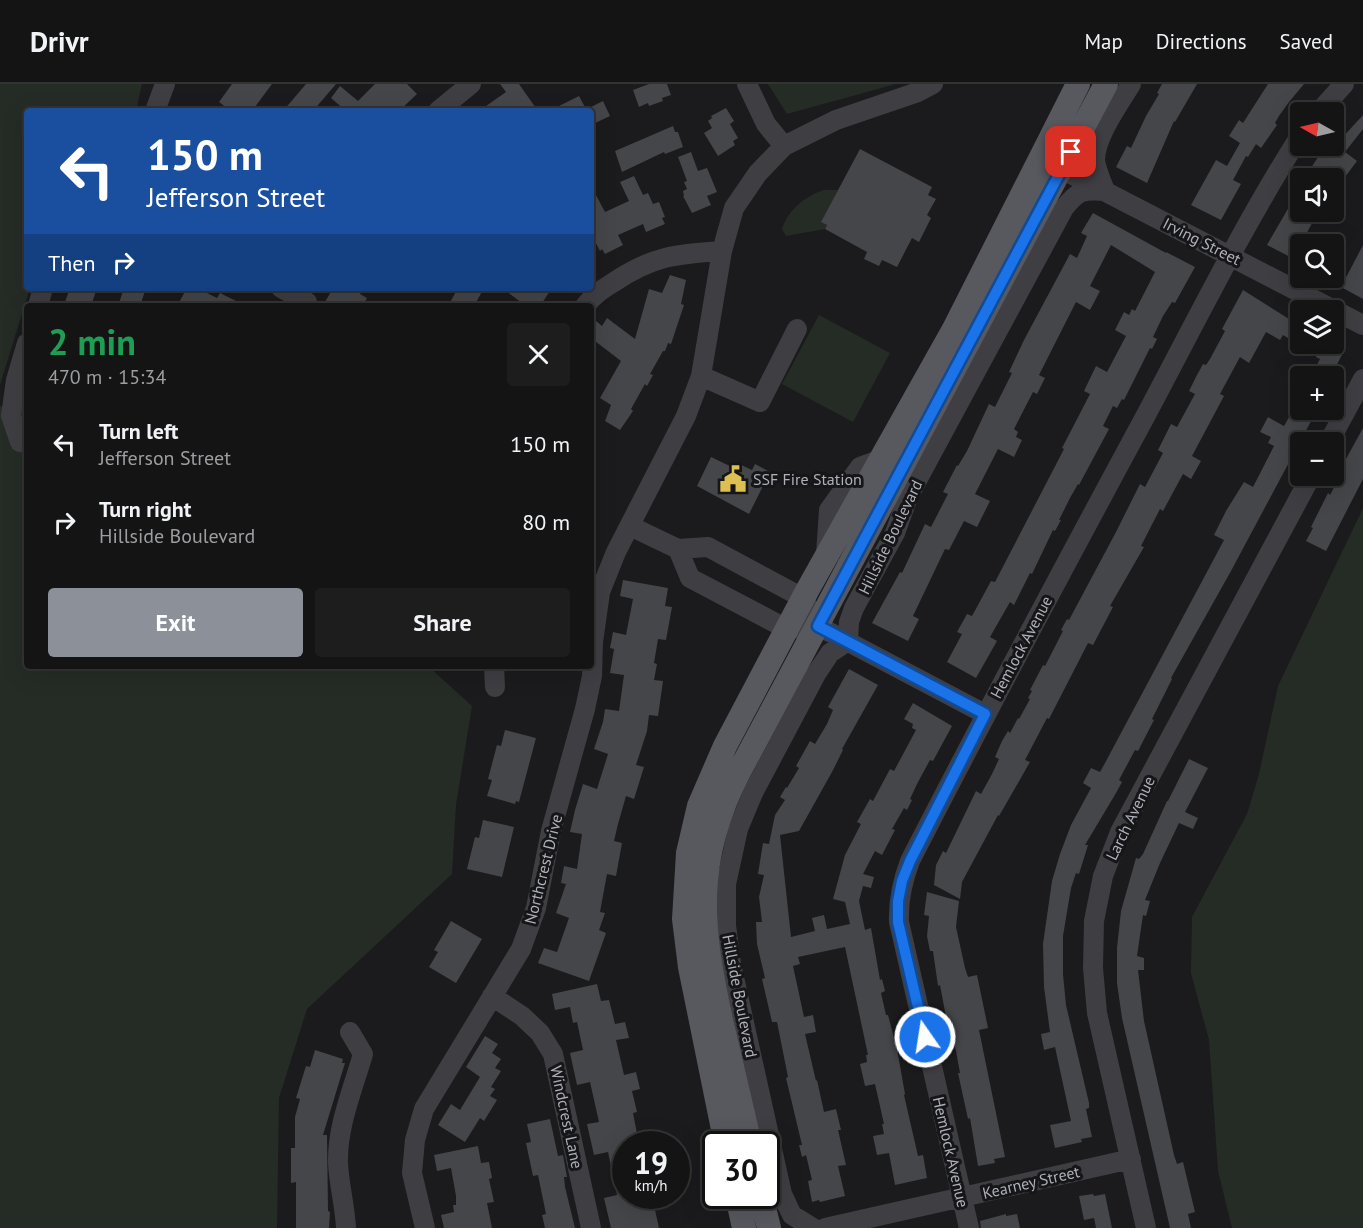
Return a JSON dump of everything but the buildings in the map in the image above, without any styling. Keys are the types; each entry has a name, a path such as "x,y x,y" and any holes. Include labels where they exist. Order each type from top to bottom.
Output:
{"main road":[{"path":"723,1131 687,951 684,902 686,869 695,822 711,776 803,598 955,327 1078,84"},
{"name":"Hillside Boulevard","path":"747,1131 706,946 704,913 707,865 724,801 1106,84"},
{"path":"740,1209 744,1228"},
{"path":"764,1209 769,1228"}],"street":[{"path":"156,108 165,84"},
{"path":"442,108 471,84"},
{"path":"747,84 766,124 784,146"},
{"name":"Northcrest Drive","path":"594,635 600,592 608,569 686,416 701,376 722,251 734,208 758,173 784,146 836,120 907,96 933,84"},
{"path":"1105,191 1095,161 1097,148 1102,134 1131,84"},
{"path":"1328,102 1344,84"},
{"name":"Hemlock Avenue","path":"969,1228 898,922 898,901 902,881 985,714 1231,257 1290,152"},
{"name":"Irving Street","path":"1040,158 1363,325"},
{"name":"Hillside Boulevard","path":"813,1228 792,1215 782,1194 731,964 725,904 733,846 744,811 816,674 830,653 848,641 849,622 854,608 895,533 908,497 1064,208 1073,197 1082,191 1105,191"},
{"path":"587,303 592,297 636,267 672,255 722,251"},
{"path":"289,291 309,299"},
{"path":"701,376 760,402 797,329"},
{"path":"20,442 11,416 16,380 24,353"},
{"path":"1334,432 1363,379"},
{"name":"Larch Avenue","path":"1146,1228 1097,1013 1093,968 1094,921 1103,876 1120,832 1306,486"},
{"path":"630,526 678,549 708,547 803,598 818,626"},
{"path":"678,549 690,578 787,629 818,626 985,714"},
{"path":"494,669 495,687"},
{"name":"Northcrest Drive","path":"425,1228 412,1173 415,1140 424,1109 521,949 536,908 551,831 585,709 592,669"},
{"name":"Windcrest Lane","path":"492,996 522,1016 540,1033 553,1054 591,1228"},
{"path":"346,1228 338,1163 342,1126 363,1054 350,1032"},
{"name":"Kearney Street","path":"825,1228 1131,1159"}],"shaded area":[{"path":"0,84 142,84 137,108 24,108 24,291 29,291 0,385"},
{"path":"768,84 896,84 787,114"},
{"path":"824,190 838,190 822,222 827,225 825,229 786,236 782,229 788,216 804,200"},
{"path":"819,315 890,353 853,422 782,384"},
{"path":"0,406 24,413 24,669 431,669 472,706 456,805 452,874 307,1009 279,1098 277,1228 0,1228"},
{"path":"1363,508 1363,1228 1232,1228 1218,1171 1209,1040 1191,973 1192,917 1247,814 1259,774 1278,686"}],"place":[{"name":"SSF Fire Station","path":"733,479"}],"route":[{"path":"925,1037 898,922 898,901 902,881 910,861 985,714 818,626 1071,152"}]}
